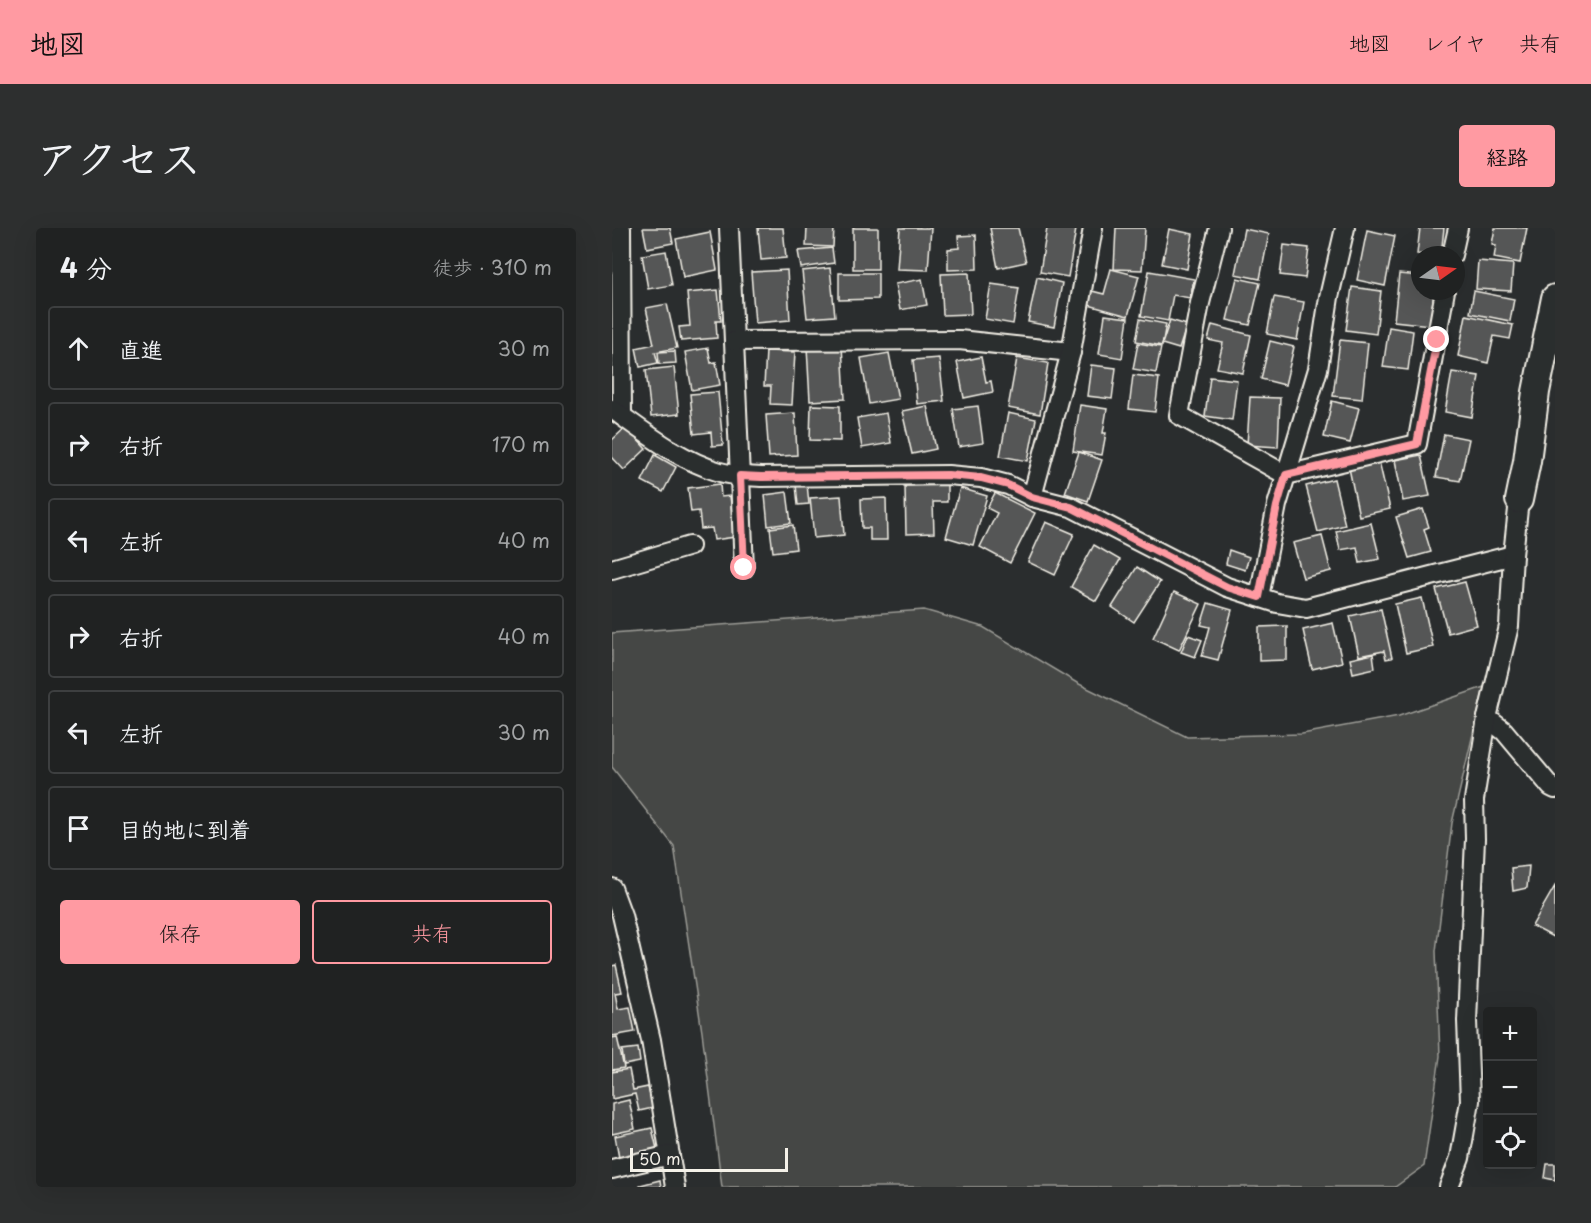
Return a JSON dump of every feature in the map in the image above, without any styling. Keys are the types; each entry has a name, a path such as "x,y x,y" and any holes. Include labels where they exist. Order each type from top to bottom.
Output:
{"street":[{"path":"621,228 617,413 660,444 691,461 720,472 761,477 948,475 990,480 1008,485 1032,497 1071,507 1227,587 1291,606 1306,608 1513,555"},
{"path":"729,228 744,568"},
{"path":"1032,497 1071,352 1093,228"},
{"path":"1219,228 1200,303 1179,415 1286,475 1417,444 1443,300"},
{"path":"1259,597 1277,506 1318,369 1329,297 1344,228"},
{"path":"1454,246 1458,228"},
{"path":"1449,1187 1460,1158 1470,1101 1467,1021 1475,839 1474,800 1487,718 1509,626 1519,500 1545,391 1555,298"},
{"path":"734,340 959,340 1071,352"},
{"path":"612,569 690,546"},
{"path":"1487,718 1504,731 1555,789"},
{"path":"612,888 617,916 651,1040 675,1187"},
{"path":"612,1169 669,1155"}],"shaded area":[{"path":"924,610 983,627 1077,683 1187,737 1302,734 1399,716 1484,687 1452,823 1436,951 1440,1056 1424,1166 1395,1187 722,1187 702,1032 674,846 612,767 612,633"}],"building":[{"path":"643,228 670,228 673,243 647,248"},
{"path":"758,228 783,228 786,258 761,260"},
{"path":"807,228 834,228 833,247 806,246"},
{"path":"853,228 878,228 878,269 853,269"},
{"path":"900,228 931,228 928,270 897,269"},
{"path":"990,228 1018,228 1026,262 998,268"},
{"path":"1047,228 1076,229 1068,277 1040,272"},
{"path":"1116,228 1145,228 1142,270 1114,269"},
{"path":"1420,228 1444,228 1442,246 1418,246"},
{"path":"1495,228 1527,228 1520,263 1494,258 1496,245 1492,244"},
{"path":"1169,229 1193,234 1187,269 1162,264"},
{"path":"1244,229 1269,234 1260,279 1235,274"},
{"path":"1367,230 1395,236 1385,286 1357,280"},
{"path":"710,232 717,270 683,277 676,239"},
{"path":"976,235 977,269 948,270 948,249 959,248 958,236"},
{"path":"1284,245 1309,248 1305,278 1280,275"},
{"path":"832,248 834,263 801,268 798,251"},
{"path":"666,251 672,285 648,289 642,255"},
{"path":"1478,261 1513,264 1511,291 1476,289"},
{"path":"830,268 835,316 807,318 802,271"},
{"path":"1111,269 1139,276 1128,316 1085,304 1088,290 1104,294"},
{"path":"787,270 790,320 755,323 751,272"},
{"path":"1149,271 1194,279 1190,298 1173,295 1168,321 1141,316"},
{"path":"839,273 878,273 878,299 839,300"},
{"path":"969,273 971,314 943,315 941,274"},
{"path":"1399,274 1411,275 1411,300 1433,300 1430,325 1394,321"},
{"path":"1037,277 1062,283 1054,327 1028,322"},
{"path":"1237,278 1260,283 1250,325 1227,320"},
{"path":"922,279 927,305 900,310 895,284"},
{"path":"991,284 1019,288 1013,324 985,319"},
{"path":"1352,287 1381,291 1376,334 1346,330"},
{"path":"718,290 721,321 716,321 717,338 681,341 679,327 690,326 687,293"},
{"path":"1474,291 1514,299 1510,321 1470,313"},
{"path":"1274,297 1304,302 1297,340 1267,334"},
{"path":"667,304 677,348 655,352 658,363 640,367 636,348 654,344 646,308"},
{"path":"1105,315 1128,318 1122,358 1099,354"},
{"path":"1466,315 1513,325 1510,339 1494,336 1488,363 1458,356"},
{"path":"1140,319 1166,324 1162,346 1136,341"},
{"path":"1170,320 1187,325 1179,349 1162,344"},
{"path":"1212,325 1251,335 1243,373 1217,368 1223,343 1208,340"},
{"path":"1389,327 1413,331 1408,370 1383,367"},
{"path":"1340,340 1368,343 1362,399 1333,396"},
{"path":"1270,341 1294,347 1285,385 1261,379"},
{"path":"1138,343 1161,347 1156,373 1133,369"},
{"path":"842,345 845,399 810,401 807,347"},
{"path":"708,348 711,363 716,362 720,385 692,390 685,352"},
{"path":"675,351 676,363 659,364 658,352"},
{"path":"766,351 795,352 792,405 770,404 771,386 764,386"},
{"path":"889,353 898,399 869,404 861,358"},
{"path":"981,357 986,382 991,381 993,392 964,398 957,362"},
{"path":"939,358 944,401 917,404 913,360"},
{"path":"1017,358 1048,363 1040,414 1008,408"},
{"path":"1091,365 1116,368 1112,399 1087,396"},
{"path":"674,367 679,414 651,417 646,370"},
{"path":"1452,372 1479,376 1472,417 1445,412"},
{"path":"1133,375 1159,378 1155,412 1129,409"},
{"path":"1210,377 1237,380 1232,420 1205,416"},
{"path":"718,392 723,445 712,446 711,432 694,434 690,394"},
{"path":"1250,397 1280,398 1278,447 1247,445"},
{"path":"1332,401 1359,408 1350,443 1324,437"},
{"path":"811,405 840,406 840,441 810,440"},
{"path":"1080,405 1107,409 1102,455 1073,451"},
{"path":"927,406 936,449 912,454 902,411"},
{"path":"978,406 983,443 959,447 953,409"},
{"path":"795,413 797,455 769,457 766,415"},
{"path":"886,413 891,443 862,448 857,418"},
{"path":"1008,413 1036,419 1028,461 1000,456"},
{"path":"626,427 646,449 624,470 612,457 612,440"},
{"path":"1444,434 1469,439 1460,481 1436,477"},
{"path":"1079,452 1102,460 1088,501 1065,493"},
{"path":"655,455 676,467 663,492 642,481"},
{"path":"1421,455 1430,496 1403,501 1395,460"},
{"path":"1379,461 1390,509 1359,516 1349,468"},
{"path":"1334,479 1345,525 1318,532 1306,486"},
{"path":"720,484 721,497 730,496 735,537 714,540 712,528 701,529 699,511 691,512 688,488"},
{"path":"807,484 809,504 798,505 796,485"},
{"path":"947,485 947,502 933,502 934,533 906,534 905,486"},
{"path":"960,488 987,496 973,545 946,537"},
{"path":"787,492 791,523 768,526 765,495"},
{"path":"995,493 1035,513 1010,563 980,547 997,513 987,508"},
{"path":"841,496 844,535 814,538 810,498"},
{"path":"886,498 887,540 870,540 870,528 862,528 861,499"},
{"path":"1423,509 1429,527 1424,529 1431,552 1409,558 1396,517"},
{"path":"1046,522 1074,534 1055,575 1028,562"},
{"path":"1371,523 1380,559 1360,563 1357,547 1340,550 1336,531"},
{"path":"793,525 796,549 773,552 770,528"},
{"path":"1322,536 1331,571 1303,578 1293,543"},
{"path":"1094,545 1120,560 1096,601 1071,587"},
{"path":"1229,550 1249,557 1245,570 1226,564"},
{"path":"1137,567 1160,582 1134,622 1112,607"},
{"path":"1465,582 1477,625 1448,633 1436,589"},
{"path":"1174,592 1201,604 1179,650 1153,638"},
{"path":"1422,598 1433,647 1406,653 1395,604"},
{"path":"1208,603 1232,610 1218,660 1202,656 1210,627 1201,625"},
{"path":"1381,609 1392,658 1386,659 1384,651 1359,656 1350,616"},
{"path":"1333,623 1342,662 1312,669 1303,630"},
{"path":"1287,626 1287,660 1259,661 1259,627"},
{"path":"1188,635 1202,640 1195,657 1181,652"},
{"path":"1373,654 1375,668 1353,673 1350,659"},
{"path":"1529,866 1527,888 1513,891 1511,868"},
{"path":"1555,886 1555,934 1553,937 1532,926"},
{"path":"616,965 622,992 615,993 618,1009 630,1007 635,1032 612,1036 612,966"},
{"path":"617,1037 624,1068 612,1070 612,1038"},
{"path":"638,1048 640,1062 624,1065 622,1050"},
{"path":"629,1069 633,1090 648,1087 653,1108 639,1111 635,1094 612,1099 612,1072"},
{"path":"629,1100 635,1129 612,1134 612,1104"},
{"path":"652,1128 657,1149 619,1158 615,1136"},
{"path":"1547,1164 1555,1164 1555,1180 1545,1178"},
{"path":"660,1180 661,1187 640,1187 640,1185"}],"route":[{"path":"744,568 740,476 948,475 981,478 1008,485 1032,497 1071,507 1227,587 1259,597 1277,506 1286,475 1417,444 1437,340"}]}
